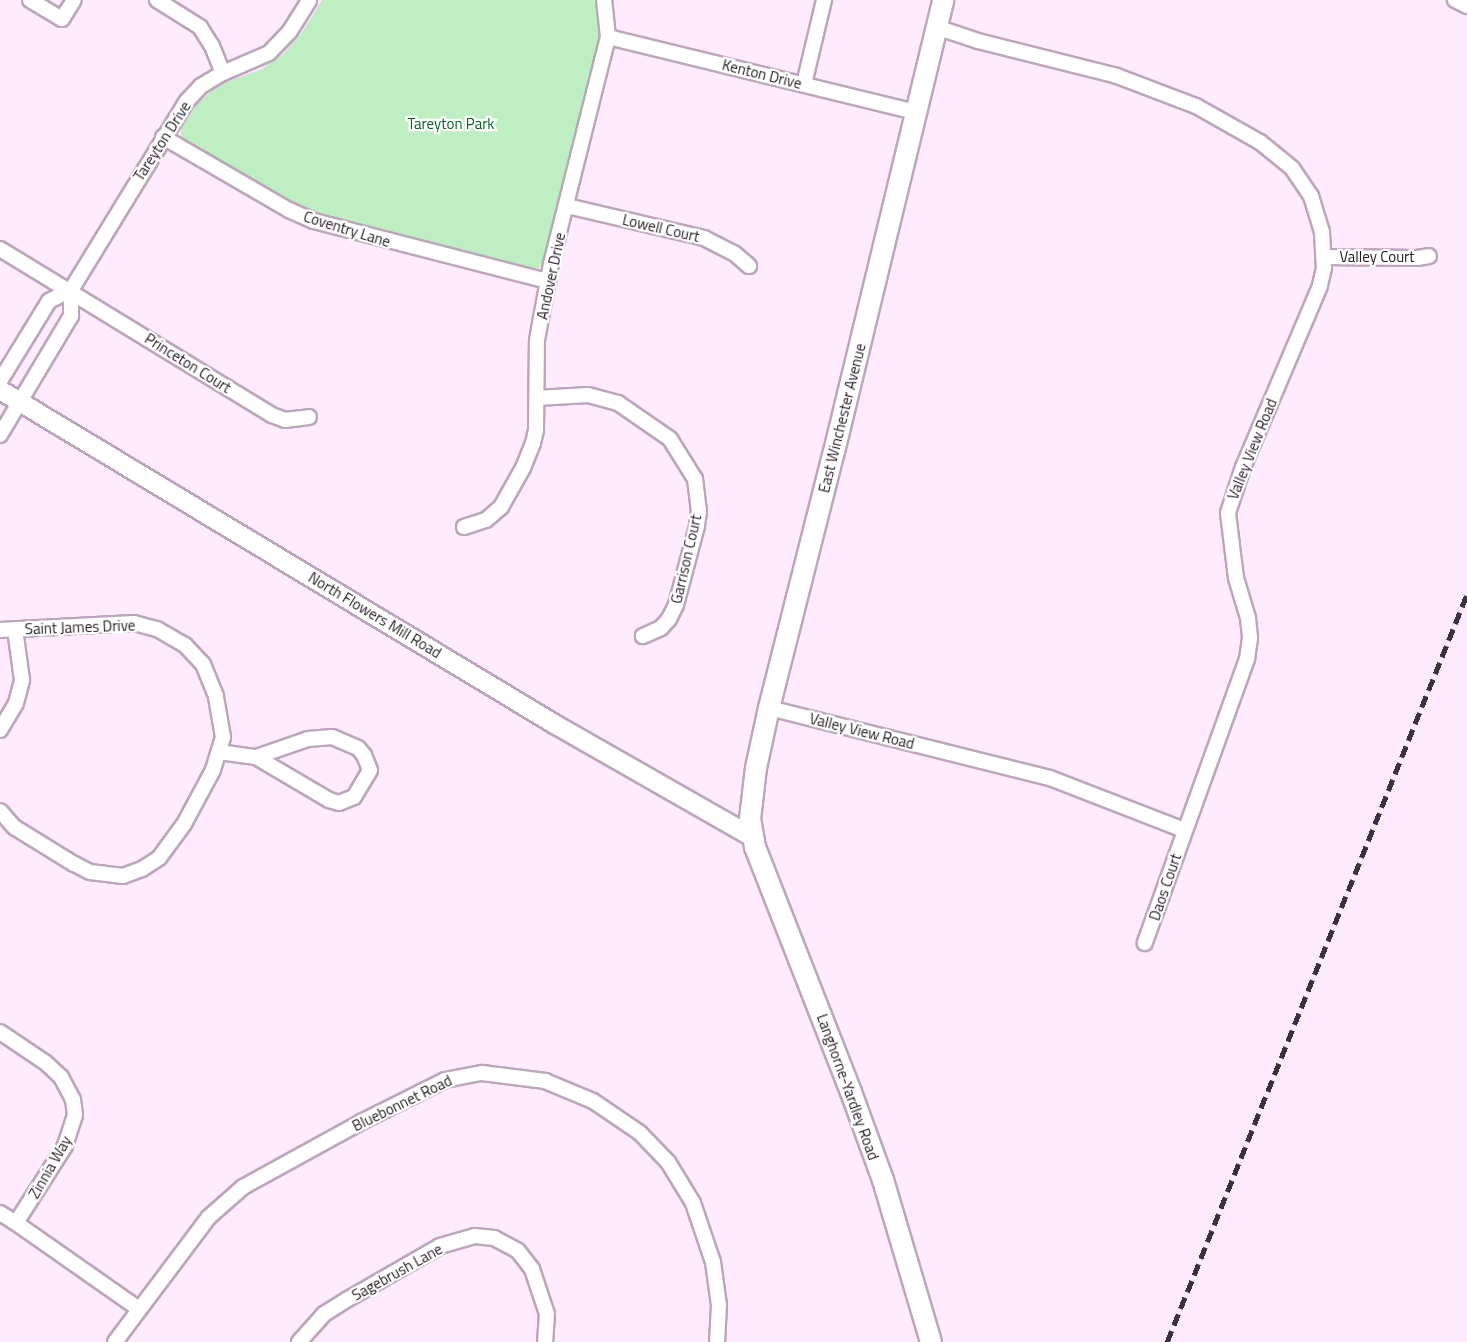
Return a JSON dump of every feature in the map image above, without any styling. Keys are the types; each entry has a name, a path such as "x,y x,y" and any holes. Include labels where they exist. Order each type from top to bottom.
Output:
{"main road":[{"name":"East Winchester Avenue","path":"752,837 752,797 769,708 834,452 943,0"},
{"name":"Langhorne-Yardley Road","path":"752,837 875,1158 930,1342"}],"street":[{"path":"30,0 62,19 74,0"},
{"path":"157,0 200,27 212,46 223,73"},
{"name":"Tareyton Drive","path":"0,435 71,316 71,290 187,100 201,86 223,73 258,59 279,45 309,0"},
{"name":"Andover Drive","path":"464,527 486,520 508,495 533,443 537,398 537,340 548,281 608,37 604,0"},
{"path":"804,84 824,0"},
{"path":"1455,0 1467,6"},
{"name":"Valley View Road","path":"769,708 1050,778 1185,830 1245,667 1250,638 1248,618 1236,578 1228,513 1243,467 1308,319 1320,286 1324,257 1322,232 1311,196 1292,168 1260,142 1168,94 1117,76 978,41 936,27"},
{"name":"Kenton Drive","path":"608,37 915,112"},
{"name":"Coventry Lane","path":"163,137 288,210 314,221 548,281"},
{"name":"Lowell Court","path":"567,206 704,238 734,253 749,266"},
{"name":"Princeton Court","path":"0,249 71,290 272,415 285,420 309,417"},
{"name":"Valley Court","path":"1324,257 1417,258 1429,256"},
{"name":"Tareyton Drive","path":"0,381 49,301 71,290"},
{"name":"North Flowers Mill Road","path":"0,390 556,725 752,837"},
{"name":"Garrison Court","path":"537,398 588,395 618,403 670,439 688,465 697,488 699,511 684,582 669,619 656,631 643,636"},
{"name":"Saint James Drive","path":"0,630 134,623 157,629 185,645 203,664 216,697 223,737 213,770 184,824 159,858 142,869 123,876 90,872 74,864 14,827 0,811"},
{"name":"Saint James Drive","path":"0,730 16,703 22,680 15,628"},
{"path":"219,752 256,757 329,800 339,803 354,797 370,770 364,755 358,748 324,736 256,757"},
{"name":"Daos Court","path":"1144,943 1185,830"},
{"name":"Zinnia Way","path":"0,1032 61,1077 73,1100 75,1115 65,1146 16,1223"},
{"name":"Bluebonnet Road","path":"115,1342 209,1217 243,1187 360,1122 445,1080 482,1072 545,1081 593,1101 640,1133 668,1162 693,1203 713,1262 719,1305 717,1342"},
{"path":"0,1213 139,1309"},
{"name":"Sagebrush Lane","path":"298,1342 324,1314 348,1299 440,1246 475,1236 494,1238 518,1251 532,1269 547,1314 545,1342"}],"green space":[{"name":"Tareyton Park","path":"322,0 594,0 599,14 600,41 547,255 539,268 531,270 320,216 278,198 186,143 181,136 181,127 195,106 218,85 262,69 284,53 301,34"}],"railway":[{"path":"1167,1342 1467,594"}]}
